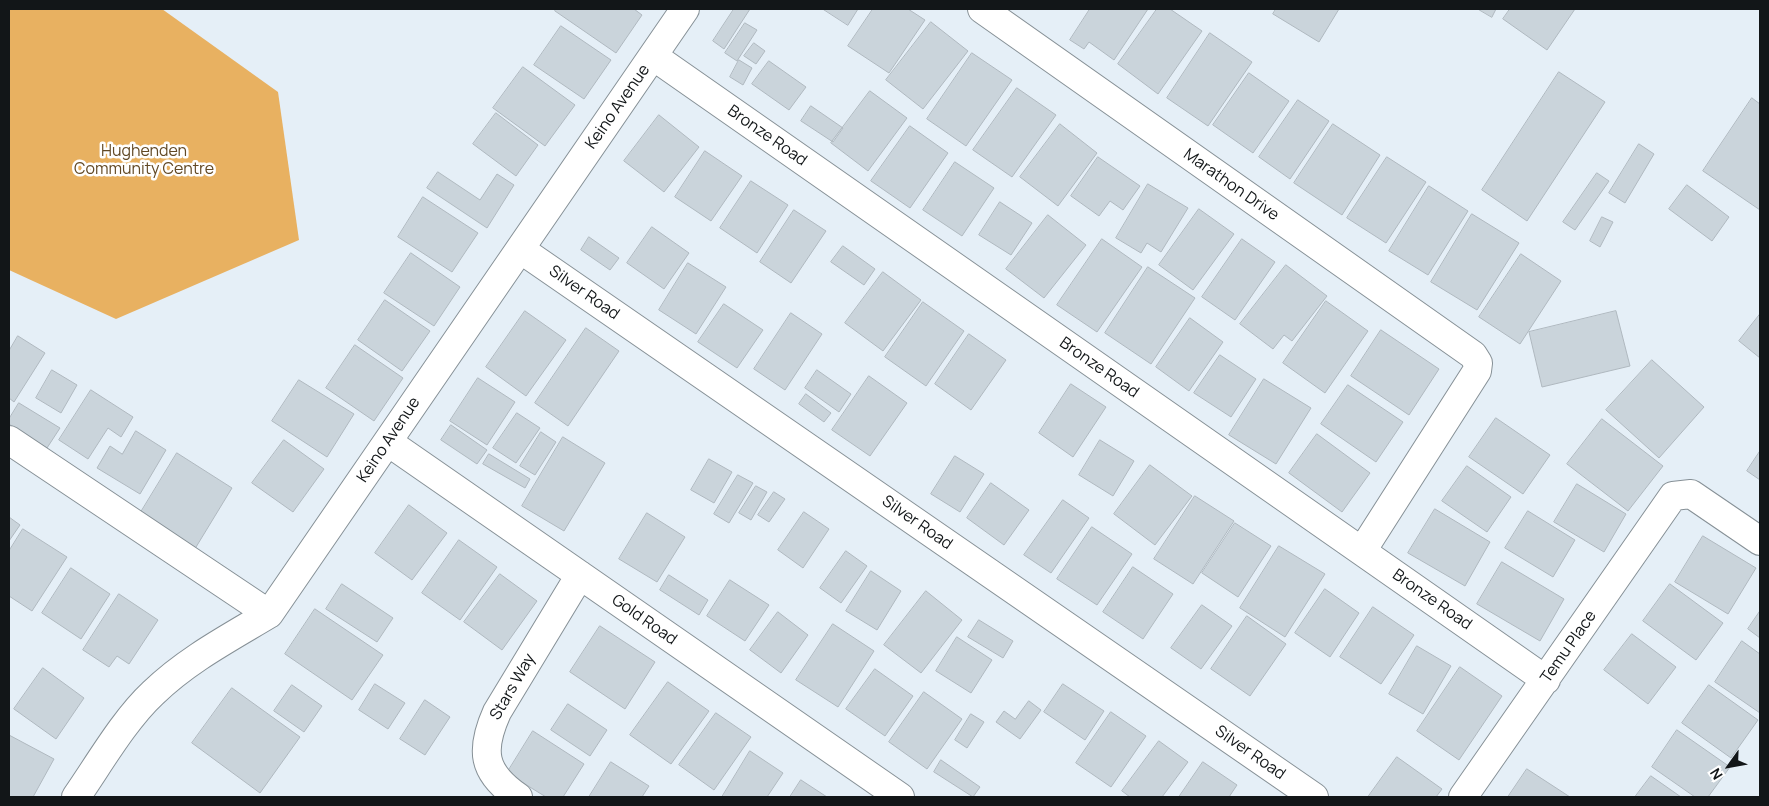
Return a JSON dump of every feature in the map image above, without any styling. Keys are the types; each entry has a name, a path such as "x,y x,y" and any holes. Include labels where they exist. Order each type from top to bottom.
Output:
{"street":[{"name":"Keino Avenue","path":"269,614 686,9"},
{"name":"Marathon Drive","path":"982,9 1473,355 1478,363 1477,371 1362,551"},
{"name":"Bronze Road","path":"653,56 1546,680"},
{"name":"Silver Road","path":"520,250 1314,797"},
{"path":"9,440 269,614 194,659 152,693 114,740 76,797"},
{"name":"Gold Road","path":"388,442 900,797"},
{"name":"Temu Place","path":"1462,797 1546,680 1673,496 1690,494 1760,541"},
{"name":"Stars Way","path":"518,797 507,790 495,776 487,762 487,734 497,712 580,575"}],"green space":[{"name":"Hughenden Community Centre","path":"9,9 162,9 278,92 299,240 116,319 9,270"}],"building":[{"path":"556,9 634,9 642,15 616,53 555,11"},
{"path":"734,9 750,9 724,49 713,41"},
{"path":"823,9 858,9 848,25"},
{"path":"873,9 908,9 925,20 889,73 848,46"},
{"path":"1090,9 1148,9 1114,60 1089,42 1084,49 1070,40"},
{"path":"1157,9 1170,9 1202,31 1158,94 1118,64"},
{"path":"1276,9 1339,9 1319,42 1273,14"},
{"path":"1478,9 1496,9 1492,17"},
{"path":"1510,9 1575,9 1547,50 1503,19"},
{"path":"931,22 968,51 923,109 886,80"},
{"path":"745,23 757,30 737,61 725,53"},
{"path":"561,26 611,60 584,99 534,65"},
{"path":"1210,33 1252,62 1208,126 1167,98"},
{"path":"754,43 765,51 756,64 744,56"},
{"path":"972,53 1012,80 966,146 927,119"},
{"path":"739,60 752,68 743,85 730,77"},
{"path":"769,61 806,87 789,110 752,84"},
{"path":"523,67 575,105 545,146 493,108"},
{"path":"1559,72 1605,102 1527,221 1482,190"},
{"path":"1249,73 1289,101 1253,153 1213,125"},
{"path":"1017,88 1056,115 1012,177 973,150"},
{"path":"870,91 907,118 868,171 831,143"},
{"path":"1752,98 1760,104 1760,210 1703,171"},
{"path":"1298,100 1329,121 1290,179 1259,157"},
{"path":"811,106 843,128 833,142 801,121"},
{"path":"496,113 538,145 516,176 473,144"},
{"path":"659,115 699,147 664,192 624,161"},
{"path":"1060,124 1097,153 1058,206 1020,177"},
{"path":"1333,124 1380,155 1342,215 1294,183"},
{"path":"910,126 948,153 910,208 871,181"},
{"path":"1639,144 1654,154 1625,203 1609,193"},
{"path":"705,151 742,176 711,221 675,197"},
{"path":"1098,157 1140,186 1123,210 1110,201 1099,216 1071,196"},
{"path":"1387,157 1426,182 1386,243 1347,218"},
{"path":"955,162 994,188 962,236 923,210"},
{"path":"438,172 480,200 497,174 514,185 487,228 427,188"},
{"path":"1597,173 1609,181 1575,230 1563,222"},
{"path":"751,181 788,205 757,253 720,228"},
{"path":"1148,184 1188,208 1161,252 1147,243 1141,253 1116,238"},
{"path":"1687,185 1729,217 1712,241 1669,209"},
{"path":"1429,186 1468,211 1428,275 1389,251"},
{"path":"423,197 478,233 452,272 398,237"},
{"path":"1000,202 1032,223 1011,255 979,235"},
{"path":"1199,209 1234,234 1193,290 1159,265"},
{"path":"794,210 826,231 791,283 760,262"},
{"path":"1472,214 1519,243 1477,310 1431,282"},
{"path":"1048,215 1086,245 1044,298 1006,269"},
{"path":"1602,217 1613,222 1600,247 1590,241"},
{"path":"652,227 689,253 664,289 627,263"},
{"path":"589,237 619,258 610,270 581,250"},
{"path":"1102,239 1142,267 1097,332 1057,305"},
{"path":"1242,239 1275,262 1235,320 1202,297"},
{"path":"843,246 875,269 864,285 831,262"},
{"path":"411,253 460,287 434,326 384,293"},
{"path":"1521,254 1561,281 1520,344 1479,317"},
{"path":"688,263 726,287 696,334 659,310"},
{"path":"1286,265 1327,296 1292,341 1284,335 1273,349 1240,324"},
{"path":"1148,267 1195,298 1151,364 1105,333"},
{"path":"883,272 921,300 883,351 845,323"},
{"path":"385,300 430,331 402,371 358,340"},
{"path":"1326,301 1368,331 1325,393 1283,363"},
{"path":"923,302 964,331 926,386 885,357"},
{"path":"724,304 763,330 737,368 698,342"},
{"path":"525,311 566,340 526,396 486,367"},
{"path":"1616,311 1630,366 1542,387 1529,332"},
{"path":"791,313 822,334 785,390 754,369"},
{"path":"1760,314 1760,358 1739,341"},
{"path":"1190,318 1223,342 1189,391 1156,367"},
{"path":"586,328 619,351 568,426 535,403"},
{"path":"1381,330 1439,369 1409,415 1351,376"},
{"path":"969,334 1006,360 971,410 935,384"},
{"path":"18,336 45,353 14,402 9,398 9,351"},
{"path":"355,345 403,378 374,421 326,388"},
{"path":"1220,355 1256,379 1231,417 1194,393"},
{"path":"1652,360 1704,407 1659,458 1606,410"},
{"path":"52,370 77,385 61,413 36,398"},
{"path":"817,370 851,394 839,412 805,388"},
{"path":"869,376 907,403 870,456 832,430"},
{"path":"478,378 515,402 487,445 450,421"},
{"path":"1264,379 1311,408 1276,464 1229,435"},
{"path":"299,380 354,414 327,457 272,421"},
{"path":"1071,384 1106,407 1073,457 1039,433"},
{"path":"1348,385 1403,422 1376,462 1321,424"},
{"path":"91,390 133,417 121,437 108,428 88,459 59,440"},
{"path":"806,394 831,413 824,422 799,404"},
{"path":"19,403 60,428 47,448 9,424 9,419"},
{"path":"517,413 540,428 516,463 493,448"},
{"path":"1496,418 1550,455 1523,494 1469,457"},
{"path":"1602,419 1663,466 1628,511 1567,464"},
{"path":"451,425 487,450 477,464 441,440"},
{"path":"136,431 166,450 140,494 97,468 110,446 122,454"},
{"path":"541,432 556,442 535,475 520,466"},
{"path":"1317,434 1370,473 1342,512 1289,473"},
{"path":"563,437 605,463 564,531 522,506"},
{"path":"284,440 324,469 293,512 252,483"},
{"path":"1100,440 1134,461 1113,496 1079,475"},
{"path":"1760,451 1760,480 1747,471"},
{"path":"177,453 232,488 193,552 138,517"},
{"path":"489,454 530,479 525,488 483,464"},
{"path":"955,456 984,474 960,512 931,494"},
{"path":"709,459 732,472 714,503 691,490"},
{"path":"1150,465 1192,496 1155,545 1114,514"},
{"path":"1467,466 1511,497 1487,532 1442,501"},
{"path":"738,475 753,483 729,523 714,514"},
{"path":"991,483 1029,510 1004,545 967,518"},
{"path":"1577,484 1626,514 1604,552 1554,522"},
{"path":"756,486 767,492 751,520 739,513"},
{"path":"774,492 785,499 769,522 758,515"},
{"path":"1195,496 1234,521 1193,584 1154,559"},
{"path":"1063,500 1089,518 1051,573 1024,555"},
{"path":"409,505 447,533 412,580 375,553"},
{"path":"1435,509 1490,542 1465,586 1408,553"},
{"path":"1528,511 1575,540 1553,577 1505,548"},
{"path":"804,512 829,529 803,568 778,550"},
{"path":"647,513 685,537 657,582 619,559"},
{"path":"9,517 20,525 9,541"},
{"path":"1235,523 1271,546 1238,597 1202,573"},
{"path":"1092,527 1132,554 1097,605 1057,579"},
{"path":"23,529 67,557 32,611 9,596 9,551"},
{"path":"1703,536 1756,568 1728,614 1675,582"},
{"path":"459,540 497,567 460,620 422,593"},
{"path":"1279,546 1325,574 1285,637 1240,608"},
{"path":"846,551 867,566 841,603 820,588"},
{"path":"1502,562 1564,599 1540,641 1477,604"},
{"path":"1133,567 1173,594 1143,639 1103,612"},
{"path":"71,568 110,594 81,639 42,613"},
{"path":"871,571 901,591 877,630 846,611"},
{"path":"500,574 537,601 502,650 464,622"},
{"path":"669,575 708,600 699,615 660,590"},
{"path":"730,580 769,605 745,641 707,616"},
{"path":"342,584 393,618 377,642 326,609"},
{"path":"1670,584 1723,623 1696,660 1643,621"},
{"path":"1325,589 1359,613 1330,657 1295,633"},
{"path":"926,591 962,620 921,673 884,645"},
{"path":"119,594 158,620 129,664 117,656 109,667 83,650"},
{"path":"1202,605 1232,626 1201,669 1171,648"},
{"path":"1373,607 1414,635 1381,684 1340,657"},
{"path":"315,609 383,655 352,700 285,654"},
{"path":"1760,611 1760,638 1748,629"},
{"path":"778,612 808,635 781,673 750,650"},
{"path":"1247,616 1286,644 1250,696 1211,669"},
{"path":"979,620 1013,641 1003,658 968,637"},
{"path":"833,624 874,651 838,707 796,680"},
{"path":"600,626 655,662 625,709 570,672"},
{"path":"1632,634 1676,667 1648,704 1604,670"},
{"path":"957,637 992,660 971,693 936,671"},
{"path":"1742,641 1760,654 1760,713 1715,682"},
{"path":"1417,646 1451,666 1423,714 1389,694"},
{"path":"1460,667 1502,696 1459,760 1417,731"},
{"path":"43,668 84,698 56,739 14,709"},
{"path":"875,669 913,696 885,736 846,709"},
{"path":"668,682 709,711 671,764 630,735"},
{"path":"375,684 405,703 388,729 359,710"},
{"path":"1063,684 1104,711 1085,740 1044,712"},
{"path":"292,685 322,706 304,732 274,711"},
{"path":"1709,685 1758,720 1731,758 1682,723"},
{"path":"232,688 300,737 260,793 192,743"},
{"path":"924,692 962,719 927,769 889,742"},
{"path":"425,700 450,717 425,755 400,739"},
{"path":"1029,701 1041,710 1020,739 996,722 1004,711 1015,719"},
{"path":"568,704 607,730 590,756 551,730"},
{"path":"1111,712 1146,736 1111,787 1076,763"},
{"path":"716,713 751,737 714,790 679,765"},
{"path":"971,714 984,722 967,748 955,740"},
{"path":"1677,730 1730,767 1708,797 1695,797 1652,767"},
{"path":"533,731 584,764 563,797 546,797 507,773"},
{"path":"9,735 54,759 33,797 9,797"},
{"path":"1159,741 1188,762 1162,797 1130,797 1122,791"},
{"path":"750,751 783,773 767,797 722,797"},
{"path":"1397,757 1442,789 1436,797 1368,797"},
{"path":"941,760 980,787 973,797 934,772"},
{"path":"611,762 649,786 642,797 589,797"},
{"path":"1203,762 1237,785 1229,797 1179,797"},
{"path":"1527,769 1570,797 1508,797"},
{"path":"1651,776 1681,797 1635,797"},
{"path":"801,780 827,797 790,797"}]}
